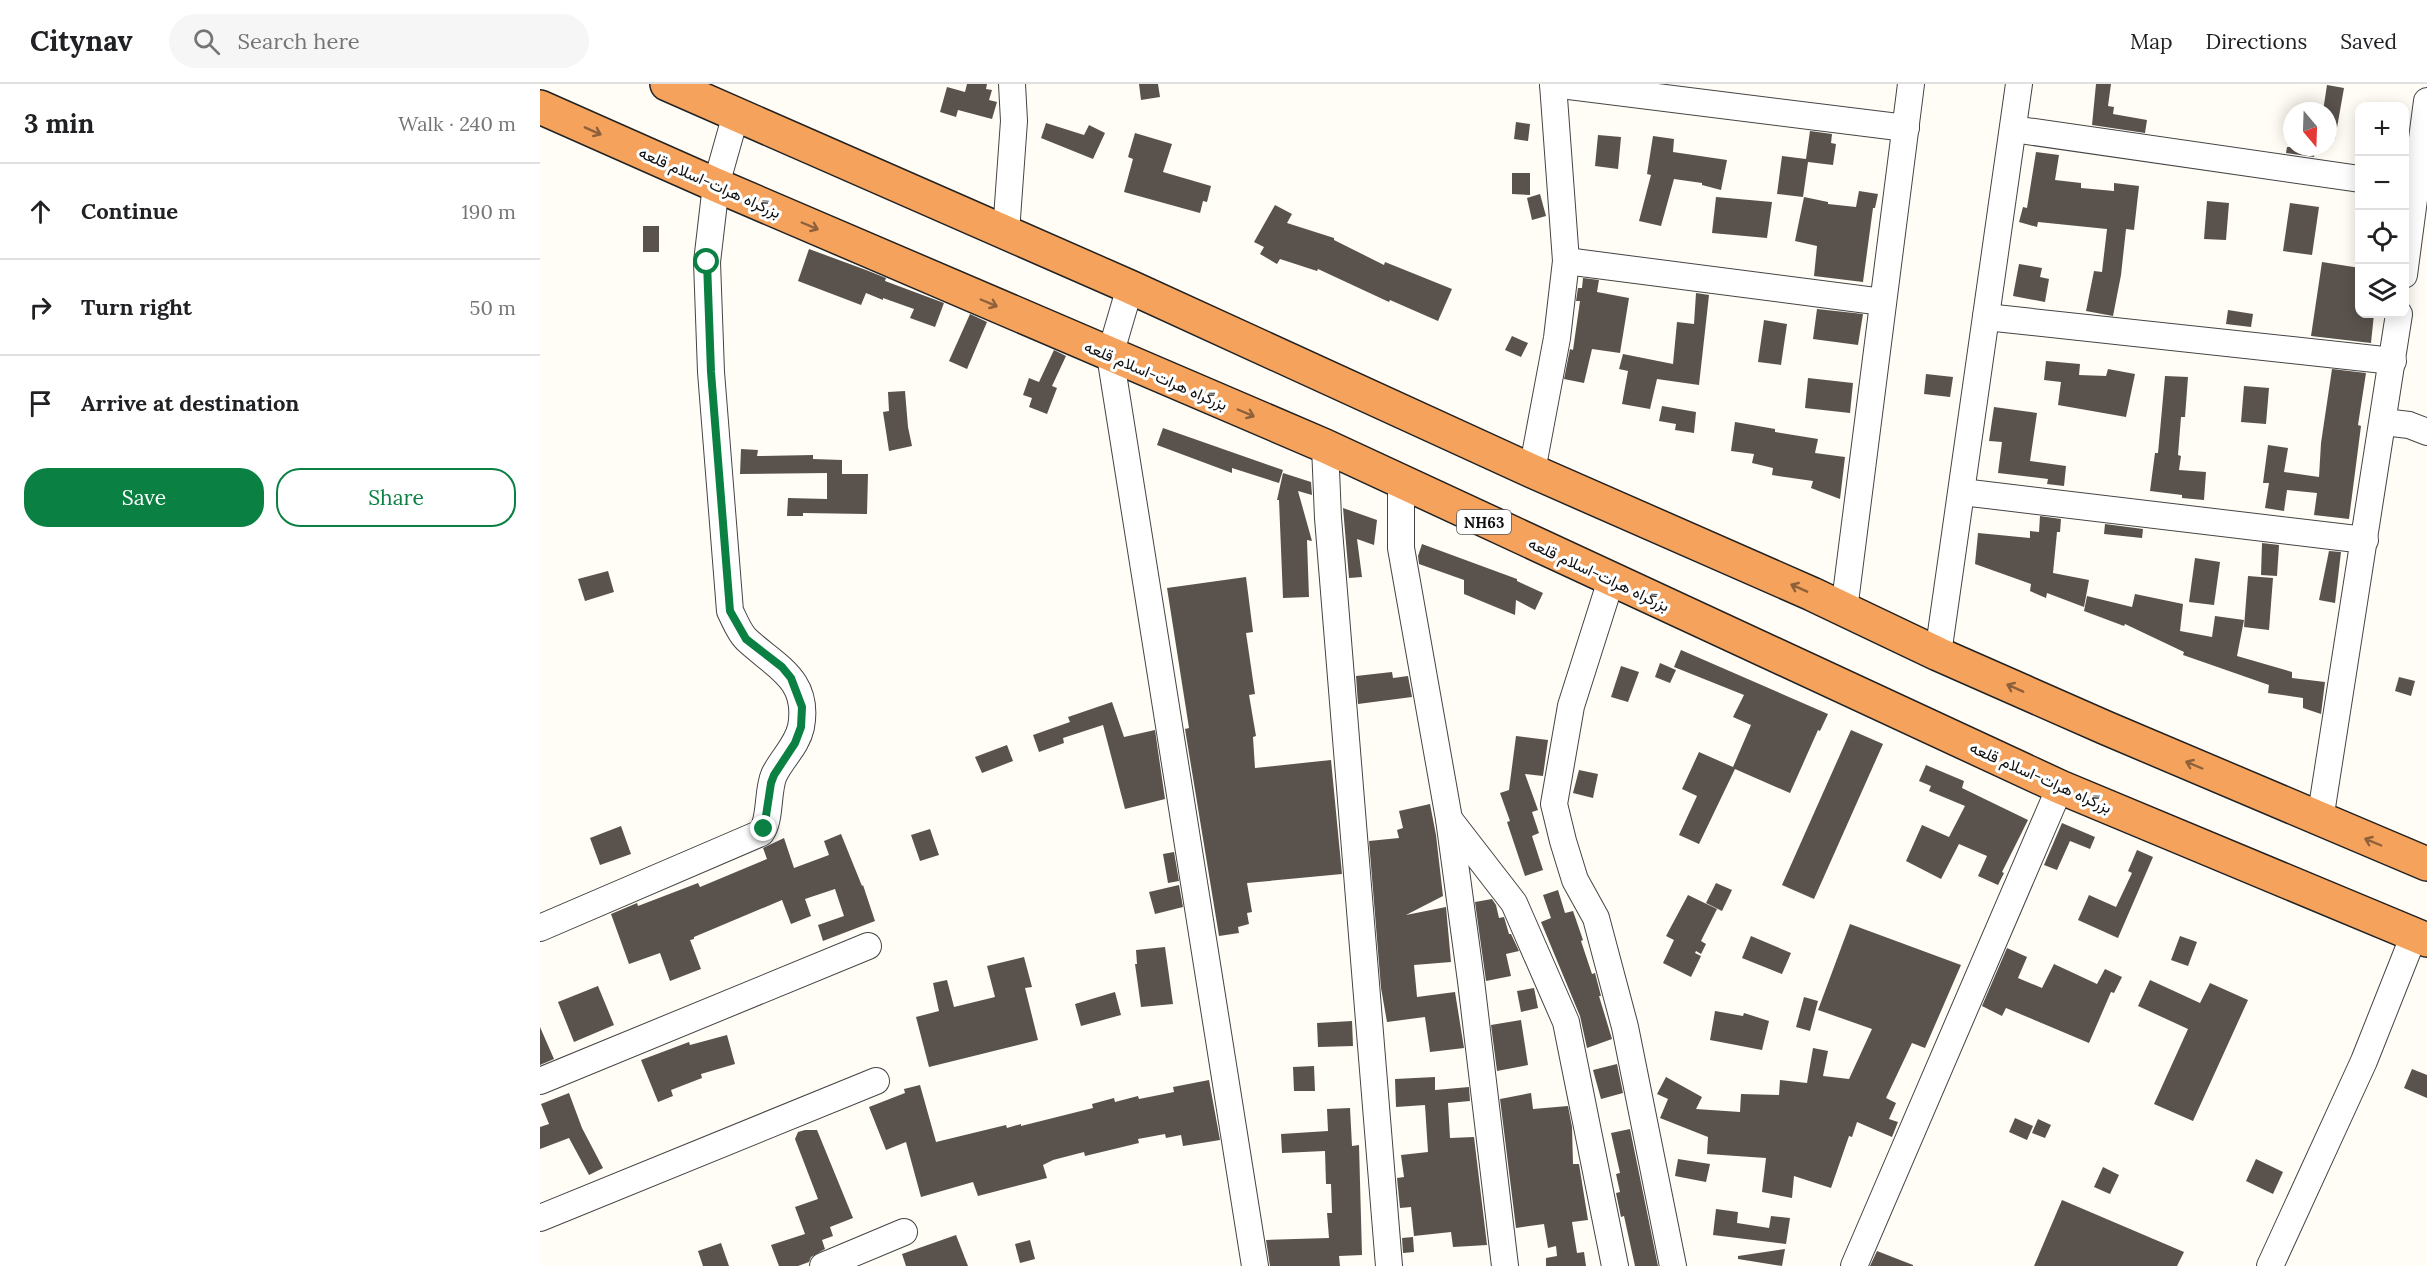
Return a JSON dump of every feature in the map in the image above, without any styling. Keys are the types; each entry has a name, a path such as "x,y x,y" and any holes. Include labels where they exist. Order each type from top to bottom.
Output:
{"highway":[{"path":"667,84 1130,287 1938,654 2427,864"},
{"name":"بزرگراه هرات-اسلام قلعه","path":"540,107 716,185 1325,446 2060,787 2421,938"}],"street":[{"path":"1006,232 1014,121 1012,84"},
{"path":"1532,471 1557,338 1566,261 1553,84 1906,128"},
{"path":"1844,610 1911,84"},
{"path":"1938,654 2019,84"},
{"path":"2405,264 2410,186 2427,102"},
{"path":"540,928 761,833 766,823 768,798 774,775 795,743 801,727 802,707 791,678 782,667 746,639 730,611 711,372 708,273 716,185 736,114"},
{"path":"2013,129 2355,178"},
{"path":"1566,261 1883,302"},
{"path":"1130,287 1110,355 1255,1266"},
{"path":"1986,317 2393,361"},
{"path":"2320,820 2398,318"},
{"path":"2384,422 2409,425 2427,432"},
{"path":"1325,446 1330,541 1389,1266"},
{"path":"1401,483 1401,548 1449,819 1505,1266"},
{"path":"1962,492 2365,540"},
{"path":"1611,580 1571,705 1554,804 1575,880 1596,918 1625,1027 1673,1266"},
{"path":"1854,1266 2060,787"},
{"path":"1449,819 1514,903 1566,1022 1615,1266"},
{"path":"2270,1266 2421,938"},
{"path":"540,1082 868,946"},
{"path":"540,1218 876,1081"},
{"path":"823,1266 904,1232"}],"building":[{"path":"967,84 987,84 986,89 992,90 989,100 997,102 992,119 958,110 956,117 940,112 947,87 965,92"},
{"path":"1139,84 1158,84 1160,97 1141,100"},
{"path":"2096,84 2111,84 2108,106 2114,107 2113,114 2147,120 2145,133 2092,125"},
{"path":"2327,85 2344,88 2337,128 2337,102 2324,102"},
{"path":"1516,122 1530,124 1528,141 1514,139"},
{"path":"1046,123 1084,135 1089,125 1105,133 1093,159 1041,138"},
{"path":"1810,131 1832,134 1831,143 1836,144 1833,165 1808,162 1803,197 1777,194 1782,156 1806,159"},
{"path":"1135,133 1172,144 1163,172 1211,186 1207,202 1203,201 1200,213 1124,192 1133,159 1128,157"},
{"path":"1598,135 1621,137 1618,169 1595,166"},
{"path":"1653,136 1674,139 1673,152 1727,160 1721,190 1702,185 1702,183 1674,179 1661,226 1639,221 1651,175 1647,174"},
{"path":"2036,152 2059,155 2055,180 2081,183 2081,188 2114,191 2114,183 2139,186 2134,230 2126,229 2121,275 2113,316 2086,311 2094,271 2102,272 2107,229 2038,222 2037,227 2019,222 2023,207 2027,208"},
{"path":"1512,173 1530,173 1530,195 1512,194"},
{"path":"1859,191 1878,194 1875,208 1873,208 1863,282 1814,276 1817,246 1795,241 1804,197 1828,202 1828,204 1856,207"},
{"path":"1540,194 1546,216 1532,220 1527,198"},
{"path":"1716,197 1772,202 1767,238 1712,233"},
{"path":"2207,201 2229,203 2226,240 2204,239"},
{"path":"2290,203 2319,207 2312,255 2283,251"},
{"path":"1275,205 1292,214 1287,223 1334,238 1384,265 1385,262 1452,289 1438,321 1390,300 1389,302 1318,269 1317,271 1280,259 1277,264 1260,254 1264,247 1254,242"},
{"path":"643,226 659,226 659,252 643,252"},
{"path":"809,249 944,303 935,327 910,318 914,309 883,298 883,300 866,293 861,305 798,281"},
{"path":"2322,262 2355,267 2355,318 2374,318 2371,343 2311,336"},
{"path":"2019,264 2042,268 2040,277 2049,279 2045,302 2013,296"},
{"path":"1583,278 1599,280 1597,292 1629,298 1620,353 1592,349 1584,383 1564,379 1570,349 1573,350 1580,301 1576,301 1578,288 1582,288"},
{"path":"1696,293 1709,295 1699,385 1657,379 1650,409 1622,404 1628,371 1619,369 1623,354 1673,364 1677,322 1694,324"},
{"path":"1817,309 1863,314 1858,345 1813,339"},
{"path":"2228,310 2253,314 2251,327 2226,324"},
{"path":"970,314 987,322 967,369 949,361"},
{"path":"1764,320 1787,324 1781,365 1758,362"},
{"path":"1512,336 1528,343 1521,357 1505,350"},
{"path":"1054,350 1066,356 1052,386 1057,388 1047,414 1029,407 1032,398 1023,395 1029,378 1039,382"},
{"path":"2046,361 2080,364 2079,375 2106,376 2108,369 2135,374 2126,417 2058,405 2061,382 2044,380"},
{"path":"2332,369 2366,373 2358,425 2361,426 2349,519 2314,515 2317,493 2287,490 2284,511 2265,508 2269,483 2263,483 2268,445 2288,448 2284,472 2319,477 2321,443"},
{"path":"1926,374 1953,377 1950,397 1924,394"},
{"path":"2165,376 2188,377 2185,417 2181,417 2179,470 2206,472 2204,500 2150,491 2155,453 2158,453"},
{"path":"1808,378 1853,383 1850,413 1805,408"},
{"path":"2244,386 2269,388 2266,424 2241,422"},
{"path":"905,391 912,446 889,451 883,412 889,411 888,392"},
{"path":"1662,406 1696,412 1694,433 1675,430 1676,424 1659,421"},
{"path":"1994,407 2037,413 2030,461 2066,466 2064,486 2047,484 2048,479 1998,473 2002,442 1989,441"},
{"path":"1735,422 1818,439 1815,453 1845,457 1840,499 1811,488 1813,481 1772,475 1773,468 1752,463 1754,454 1731,451"},
{"path":"1163,428 1283,470 1279,483 1232,468 1232,473 1157,445"},
{"path":"741,449 758,450 757,456 813,455 813,459 842,460 842,474 868,474 867,514 803,513 803,516 787,516 788,498 827,499 827,473 740,474"},
{"path":"1283,473 1311,482 1312,495 1298,491 1312,541 1307,540 1309,597 1283,598 1279,500 1277,500"},
{"path":"1343,508 1377,520 1374,545 1357,539 1362,577 1349,578"},
{"path":"2040,516 2061,519 2060,532 2057,532 2053,573 2089,580 2084,607 2047,593 2046,598 2030,591 2031,584 1975,564 1978,533 2030,538 2030,531 2039,532"},
{"path":"2105,524 2143,529 2142,538 2104,534"},
{"path":"2262,543 2279,545 2277,576 2261,575"},
{"path":"1422,544 1517,579 1543,593 1535,610 1516,600 1515,615 1464,594 1464,580 1419,564 1418,556"},
{"path":"2329,551 2341,552 2335,603 2319,600"},
{"path":"2195,558 2220,562 2214,605 2189,602"},
{"path":"608,571 614,592 585,601 578,579"},
{"path":"2248,576 2273,578 2269,630 2244,627"},
{"path":"1246,577 1253,632 1246,633 1255,694 1249,695 1256,736 1253,737 1255,768 1331,760 1342,874 1247,883 1252,912 1247,913 1249,924 1238,927 1239,933 1219,936 1185,729 1189,728 1167,588"},
{"path":"2135,594 2183,604 2180,631 2212,637 2215,616 2244,620 2237,656 2292,672 2292,678 2325,682 2321,714 2303,708 2303,698 2268,693 2269,685 2183,655 2184,652 2125,624 2124,626 2084,611 2087,596 2132,607"},
{"path":"1681,650 1828,714 1820,731 1818,730 1790,793 1735,769 1699,844 1679,835 1697,796 1682,789 1699,752 1733,767 1751,725 1733,717 1744,695 1674,667"},
{"path":"1660,663 1676,670 1670,683 1655,677"},
{"path":"1621,666 1639,672 1628,702 1611,697"},
{"path":"1392,672 1393,678 1408,676 1412,697 1358,704 1356,676"},
{"path":"2399,677 2415,681 2411,696 2395,691"},
{"path":"1112,702 1124,737 1155,730 1165,799 1125,809 1103,725 1063,738 1064,743 1039,752 1033,735 1070,722 1068,717"},
{"path":"1851,730 1883,744 1814,899 1782,885"},
{"path":"1516,736 1548,740 1543,776 1525,774 1538,810 1532,812 1539,833 1532,836 1543,870 1525,876 1500,793 1509,790"},
{"path":"1007,745 1013,761 982,773 975,757"},
{"path":"1926,765 1964,781 1962,788 2028,820 2002,872 2004,873 1998,885 1978,876 1987,856 1959,844 1941,879 1906,861 1922,825 1949,837 1965,806 1929,791 1931,786 1919,781"},
{"path":"1579,770 1598,774 1593,798 1573,793"},
{"path":"1430,804 1443,896 1406,915 1446,907 1451,962 1414,965 1417,997 1455,992 1464,1048 1430,1052 1425,1017 1387,1022 1381,988 1369,841 1399,838 1397,830 1403,828 1399,811"},
{"path":"2062,823 2095,837 2090,849 2070,841 2057,870 2044,865"},
{"path":"621,826 631,854 600,865 590,838"},
{"path":"930,829 939,855 920,861 911,835"},
{"path":"841,834 863,885 875,921 823,941 818,925 844,916 835,889 805,899 811,916 791,924 782,900 694,937 690,940 701,969 670,981 660,953 629,964 611,914 698,883 700,887 767,859 763,848 784,838 794,868 829,855 824,841"},
{"path":"2137,850 2153,857 2118,938 2078,920 2089,895 2116,907 2132,873 2128,871"},
{"path":"1174,852 1179,881 1168,883 1163,854"},
{"path":"1716,883 1732,890 1722,911 1706,903"},
{"path":"1179,885 1183,907 1155,914 1149,892"},
{"path":"1558,890 1565,913 1573,911 1592,974 1595,973 1601,996 1599,996 1612,1039 1587,1048 1580,1016 1541,922 1551,918 1543,895"},
{"path":"1688,895 1717,909 1701,941 1706,944 1701,954 1696,951 1695,953 1701,956 1691,977 1663,963 1674,940 1666,936"},
{"path":"1492,899 1499,918 1504,917 1509,934 1519,951 1506,954 1511,976 1486,981 1475,902"},
{"path":"1850,924 1961,965 1925,1048 1912,1043 1886,1098 1896,1103 1889,1119 1898,1122 1892,1137 1857,1122 1852,1137 1849,1136 1831,1188 1794,1176 1792,1198 1762,1192 1766,1158 1707,1154 1708,1137 1660,1118 1668,1099 1657,1094 1666,1077 1702,1097 1696,1109 1740,1112 1741,1094 1779,1095 1780,1080 1807,1083 1813,1048 1828,1051 1823,1076 1849,1079 1872,1029 1818,1010"},
{"path":"1751,936 1791,953 1782,974 1742,958"},
{"path":"2180,936 2197,942 2188,966 2171,960"},
{"path":"1165,947 1173,1004 1141,1007 1135,964 1137,964 1136,950"},
{"path":"2007,948 2027,957 2018,978 2042,988 2054,964 2097,984 2105,969 2122,977 2114,993 2111,992 2089,1043 2006,1008 2002,1016 1982,1006"},
{"path":"1024,957 1032,987 1025,988 1038,1040 929,1067 916,1017 939,1011 933,983 947,980 954,1007 995,997 987,966"},
{"path":"2150,980 2200,1003 2210,983 2248,1000 2193,1121 2154,1104 2188,1029 2138,1006"},
{"path":"598,986 614,1025 574,1042 558,1002"},
{"path":"1534,988 1538,1008 1521,1012 1517,991"},
{"path":"1115,992 1121,1015 1081,1026 1075,1004"},
{"path":"1804,997 1818,1001 1810,1031 1796,1027"},
{"path":"1715,1011 1743,1016 1744,1013 1769,1021 1762,1050 1710,1040"},
{"path":"1521,1020 1528,1065 1497,1071 1491,1025"},
{"path":"1352,1021 1353,1046 1318,1047 1317,1023"},
{"path":"540,1027 554,1059 540,1065"},
{"path":"727,1035 735,1064 701,1074 702,1078 671,1090 673,1096 658,1102 641,1060 689,1042 690,1045"},
{"path":"1617,1064 1623,1093 1601,1099 1593,1070"},
{"path":"1314,1066 1315,1091 1294,1091 1293,1067"},
{"path":"2412,1069 2427,1075 2427,1098 2404,1088"},
{"path":"1435,1077 1435,1090 1469,1087 1470,1101 1448,1103 1450,1138 1474,1137 1487,1245 1453,1247 1451,1232 1414,1236 1411,1207 1400,1208 1397,1178 1404,1177 1401,1155 1428,1152 1425,1105 1396,1107 1395,1079"},
{"path":"1209,1080 1220,1140 1183,1146 1181,1135 1166,1138 1165,1134 1138,1139 1139,1143 1085,1156 1084,1152 1053,1160 1043,1165 1047,1178 978,1196 973,1182 921,1197 906,1142 886,1150 869,1107 905,1093 904,1089 920,1085 936,1142 1006,1125 1007,1128 1021,1124 1021,1126 1093,1108 1092,1104 1114,1098 1115,1102 1138,1096 1139,1099 1174,1092 1173,1087"},
{"path":"569,1093 582,1128 603,1168 589,1175 569,1138 540,1149 540,1127 549,1124 541,1104"},
{"path":"1531,1093 1533,1109 1568,1106 1572,1127 1573,1164 1579,1164 1588,1220 1572,1222 1577,1253 1584,1252 1586,1266 1546,1266 1546,1258 1557,1256 1556,1246 1548,1248 1544,1224 1516,1228 1500,1099"},
{"path":"1350,1108 1352,1146 1359,1145 1362,1255 1339,1256 1340,1266 1270,1266 1266,1240 1329,1238 1327,1213 1332,1213 1331,1184 1326,1184 1325,1151 1282,1153 1281,1134 1328,1131 1327,1109"},
{"path":"2015,1118 2033,1126 2027,1140 2009,1132"},
{"path":"2038,1119 2051,1125 2045,1138 2032,1133"},
{"path":"1630,1129 1658,1266 1635,1266 1624,1216 1621,1217 1616,1193 1620,1192 1616,1174 1620,1173 1611,1133"},
{"path":"817,1130 853,1218 830,1227 833,1236 822,1240 825,1249 811,1257 809,1262 798,1266 779,1266 771,1245 805,1234 795,1207 818,1199 795,1139 798,1132"},
{"path":"1678,1159 1710,1164 1706,1182 1675,1176"},
{"path":"2256,1159 2283,1172 2273,1194 2246,1181"},
{"path":"2103,1167 2119,1175 2110,1194 2094,1187"},
{"path":"2062,1200 2184,1252 2177,1266 2034,1266"},
{"path":"1716,1209 1738,1212 1737,1223 1769,1228 1771,1216 1790,1218 1786,1244 1713,1235"},
{"path":"956,1235 968,1266 906,1266 902,1254"},
{"path":"1413,1237 1414,1252 1403,1253 1402,1238"},
{"path":"1030,1240 1035,1259 1020,1263 1015,1244"},
{"path":"721,1243 729,1266 703,1266 698,1251"},
{"path":"1785,1249 1782,1266 1738,1259 1738,1256"},
{"path":"1877,1251 1913,1265 1913,1266 1870,1266"}],"route":[{"path":"707,262 711,372 730,611 746,639 782,667 791,678 802,707 801,727 795,743 771,783 764,829"}]}
